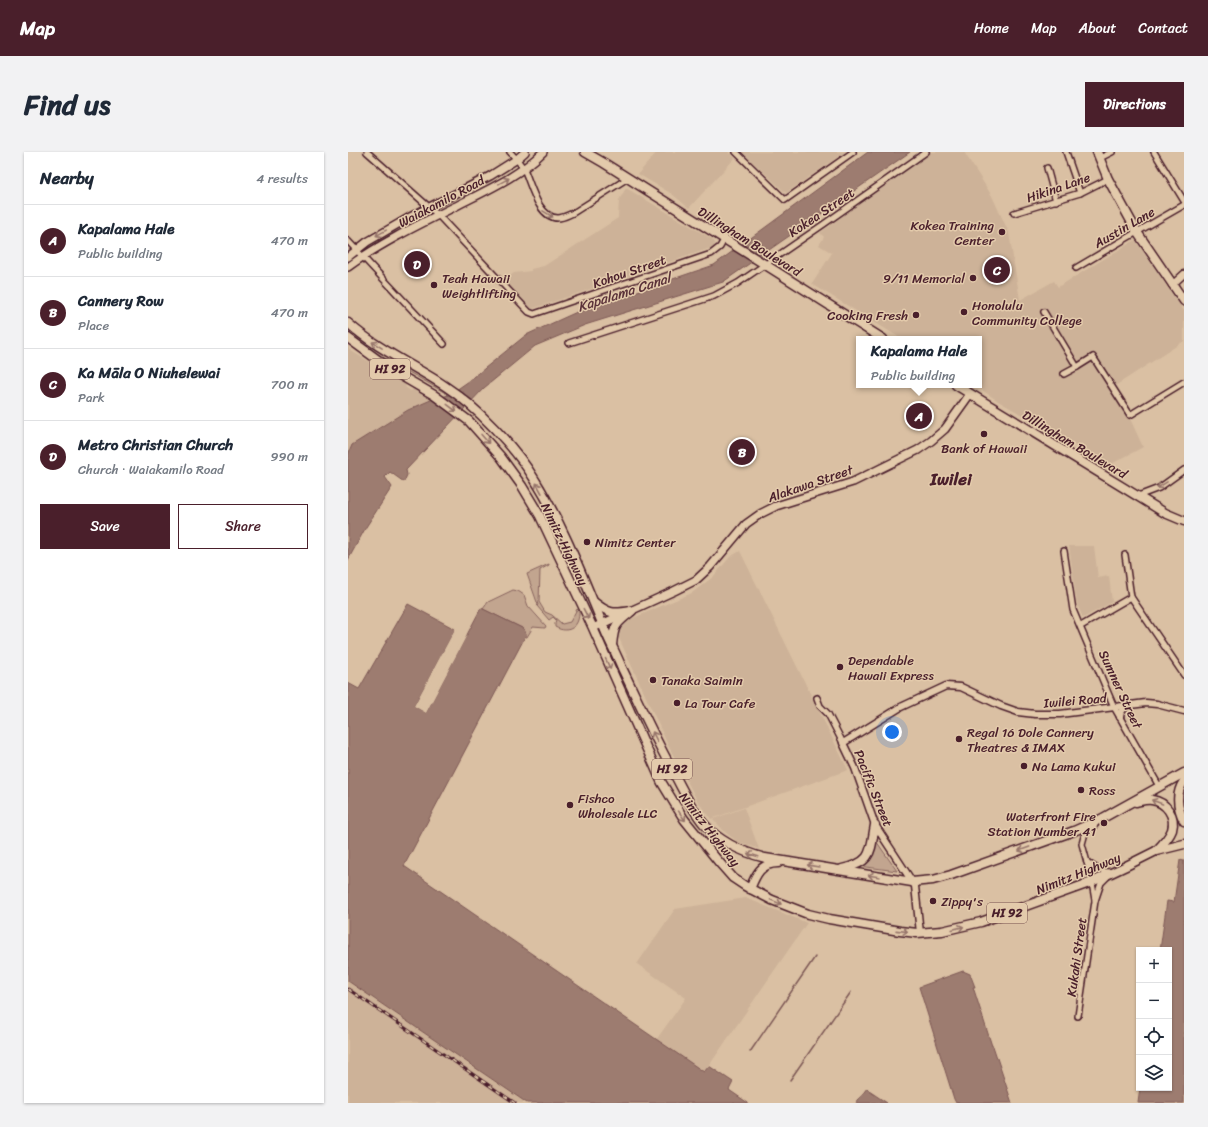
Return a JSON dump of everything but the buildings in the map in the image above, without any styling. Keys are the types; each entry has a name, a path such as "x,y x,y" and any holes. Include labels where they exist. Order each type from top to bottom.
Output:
{"main road":[{"name":"Waiakamilo Road","path":"348,258 367,242 490,176 525,152"},
{"name":"Waiakamilo Road","path":"348,267 362,257 509,178 543,152"},
{"name":"Dillingham Boulevard","path":"585,152 725,238 878,336"},
{"name":"Dillingham Boulevard","path":"593,152 604,163"},
{"path":"1099,155 1108,179 1137,232 1184,301"},
{"name":"Nimitz Highway","path":"348,323 369,340 447,387 475,410 513,448 535,480 550,507 594,601 602,625 659,746 698,816 704,824 726,843 744,852 765,858 912,882 933,880 1056,838 1101,819 1184,773"},
{"name":"Nimitz Highway","path":"348,338 393,371 434,395 469,421 501,457 522,486 540,516 593,628 662,782 673,802 684,819 725,869 733,878 750,889 778,903 819,916 891,930 920,932 948,931 980,922 1092,882 1156,851 1184,844"},
{"name":"Dillingham Boulevard","path":"961,388 1165,513 1184,522"},
{"name":"Alakawa Street","path":"593,628 696,580 710,567 742,529 760,514 776,506 853,482 925,445 945,429 970,394"},
{"path":"594,601 608,612 616,613 632,610"},
{"path":"612,646 614,630 617,623 632,610"},
{"path":"1173,824 1184,822 1178,800 1179,791 1184,781"},
{"path":"1128,804 1144,800 1157,801 1170,811 1173,824 1172,830 1166,842 1156,851"},
{"path":"836,870 853,866 866,858 872,846 875,825"},
{"path":"750,889 755,877 762,868 772,863 791,862"}],"street":[{"path":"367,152 438,215"},
{"path":"510,152 523,168 542,210 548,215 557,218 565,217 573,213 628,178"},
{"path":"736,152 785,200 853,152"},
{"name":"Kokea Street","path":"568,343 714,296 738,283 926,152"},
{"path":"1066,152 1080,193"},
{"path":"1099,155 1112,152"},
{"path":"1154,152 1184,201"},
{"path":"1047,168 1056,201"},
{"name":"Hikina Lane","path":"1014,213 1080,193 1108,179"},
{"name":"Austin Lane","path":"1076,268 1184,205"},
{"name":"Kohou Street","path":"438,215 529,312 534,314 711,254 720,247 725,238"},
{"path":"348,241 444,344"},
{"path":"1172,284 1184,274"},
{"path":"1044,312 1077,367"},
{"path":"1064,374 1093,357 1130,415 1184,382"},
{"path":"1138,496 1159,488 1184,470"},
{"name":"Sumner Street","path":"1064,550 1071,605 1114,707 1159,786"},
{"path":"1125,555 1132,597 1184,675"},
{"path":"1081,626 1132,597"},
{"name":"Iwilei Road","path":"843,743 901,707 946,686 961,687 1001,706 1027,713 1056,715 1151,703 1184,711"},
{"name":"Pacific Street","path":"816,698 820,706 828,714 855,768 875,825 915,886 920,932"},
{"path":"1120,717 1126,706"},
{"name":"Kukahi Street","path":"1095,901 1092,882 1082,844 1083,837 1087,830 1101,819"},
{"path":"1087,862 1102,872 1118,870"},
{"name":"Kukahi Street","path":"1078,1016 1095,901 1101,884 1109,875"}],"shaded area":[{"path":"657,152 728,152 735,158 689,208 672,194 638,174"},
{"path":"742,152 845,152 786,193"},
{"path":"868,152 910,152 723,282 585,325 535,346 484,388 406,470 407,475 404,482 390,472 385,477 392,487 366,527 348,560 348,455 352,445 408,410 433,399 449,395 469,381 526,335 579,311 714,265"},
{"name":"Honolulu Community College","path":"928,152 964,152 992,196 1009,233 1020,300 1054,281 1058,287 1135,240 1184,311 1184,341 1115,386 1143,447 1104,468 1081,452 1075,445 998,401 979,388 982,388 982,336 897,336 812,284 832,253 819,245 824,237 820,233"},
{"path":"626,188 712,239 715,243 714,247 532,309 505,280 514,273 531,271 531,269 544,266 618,218 619,200"},
{"path":"348,327 453,392 449,395 365,347 348,331"},
{"path":"348,347 351,351 407,384 405,387 411,391 413,389 431,400 408,410 353,445 348,455"},
{"path":"1069,546 1094,546 1098,578 1109,576 1112,602 1083,618 1077,604"},
{"path":"740,551 848,770 711,819 698,802 668,745 618,636 619,630 624,622 692,593 713,577 730,557"},
{"path":"549,564 540,570 539,602 545,612 552,615 562,624 570,622 577,609 579,611 578,621 573,628 565,630 555,627 556,620 553,617 549,620 537,606 538,605 527,574"},
{"path":"513,590 524,595 528,606 546,626 545,628 533,627 526,637 524,629 483,609 488,602"},
{"path":"408,604 455,629 414,706 426,713 481,608 524,629 526,635 404,866 704,1072 709,1066 733,1082 729,1090 748,1103 527,1103 348,981 348,683 359,689"},
{"path":"744,808 759,849 738,842 725,832 713,819"},
{"path":"874,838 897,871 859,866"},
{"path":"1180,860 1184,861 1184,1103 1138,1103 1140,1091 1172,1091 1172,947 1160,947 1167,901 1174,902"},
{"path":"746,898 807,923 704,1073 656,1040 686,998 637,964 675,909"},
{"path":"963,971 970,974 975,987 973,987 1012,1103 956,1103 954,1099 919,987"},
{"path":"348,981 527,1103 348,1103"},
{"path":"867,1088 869,1091 887,1103 856,1103"}],"pier":[{"path":"455,629 457,630 417,706 425,710 465,634 467,635 426,713 414,706"}],"waterway":[{"path":"750,1052 815,957"},
{"path":"790,1080 851,992"}],"railway":[{"path":"348,989 515,1103"}],"place":[{"name":"Kokea Training Center","path":"1002,232"},
{"name":"Metro Christian Church","path":"417,264"},
{"name":"Ka Māla O Niuhelewai","path":"997,270"},
{"name":"9/11 Memorial","path":"973,278"},
{"name":"Teah Hawaii Weightlifting","path":"434,285"},
{"name":"Honolulu Community College","path":"964,312"},
{"name":"Cooking Fresh","path":"916,315"},
{"name":"Kapalama Hale","path":"919,416"},
{"name":"Bank of Hawaii","path":"984,434"},
{"name":"Cannery Row","path":"742,452"},
{"name":"Nimitz Center","path":"587,542"},
{"name":"Dependable Hawaii Express","path":"840,667"},
{"name":"Tanaka Saimin","path":"653,680"},
{"name":"La Tour Cafe","path":"677,703"},
{"name":"Regal 16 Dole Cannery Theatres & IMAX","path":"959,739"},
{"name":"Na Lama Kukui","path":"1024,766"},
{"name":"Ross","path":"1081,790"},
{"name":"Fishco Wholesale LLC","path":"570,805"},
{"name":"Waterfront Fire Station Number 41","path":"1104,823"},
{"name":"Zippy's","path":"933,901"}],"district":[{"name":"Iwilei","path":"951,479"}],"water label":[{"name":"Kapalama Canal","path":"624,292"}]}
